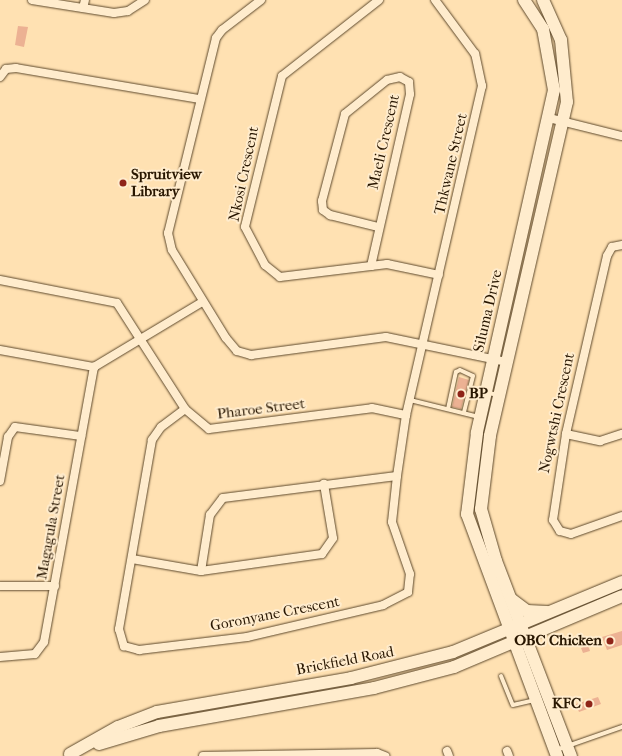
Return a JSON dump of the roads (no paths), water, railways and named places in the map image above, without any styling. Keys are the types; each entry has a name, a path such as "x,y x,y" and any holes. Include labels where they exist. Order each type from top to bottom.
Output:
{"street":[{"path":"32,0 84,4 121,13 144,0"},
{"path":"261,0 219,33 200,99 168,237 202,302 226,338 241,354 257,354 380,337 508,362"},
{"name":"Nkosi Crescent","path":"379,0 282,76 245,227 265,265 280,276 387,264 439,275"},
{"name":"Thkwane Street","path":"423,345 482,86 475,54 435,0"},
{"name":"Siluma Drive","path":"524,0 537,17 549,47 554,90 549,118 486,393 467,514 508,631 556,753"},
{"name":"Siluma Drive","path":"543,0 556,22 565,59 568,88 563,121 487,453 481,508 510,599 570,751"},
{"path":"0,77 6,69 16,68 200,99"},
{"name":"Maeli Crescent","path":"370,266 378,226 410,94 408,82 400,77 387,80 345,114 322,201 323,210 330,215 378,226"},
{"path":"549,118 622,136"},
{"name":"Nogwtshi Crescent","path":"622,245 612,247 607,256 566,434 557,484 555,526 571,534 622,516"},
{"name":"Pharoe Street","path":"0,280 112,300 122,307 185,408 199,424 214,430 372,408 406,415"},
{"path":"0,350 94,367 202,302"},
{"name":"Goronyane Crescent","path":"185,408 161,427 152,440 118,635 121,644 130,650 247,637 383,605 403,596 412,581 393,527 397,476 406,415 423,345"},
{"name":"Magagula Street","path":"0,657 27,656 43,646 94,367"},
{"path":"0,481 8,437 15,427 81,436"},
{"path":"566,434 600,442 622,434"},
{"path":"201,571 210,515 219,501 324,484 397,476"},
{"path":"132,559 201,571 322,554 332,538 324,484"},
{"name":"Brickfield Road","path":"68,755 100,735 146,715 386,671 453,652 508,631 622,582"},
{"path":"0,586 55,586"},
{"name":"Brickfield Road","path":"68,755 159,726 401,682 454,667 526,638 622,596"},
{"path":"510,599 526,611 555,610"},
{"path":"533,656 545,629"},
{"path":"202,756 377,753 385,756"}],"lane":[{"path":"448,409 458,370 473,375 464,413"},
{"path":"470,389 500,396"},
{"path":"410,400 481,418"},
{"path":"500,676 513,705 536,700"},
{"path":"556,753 570,751 622,727"}],"place":[{"name":"Spruitview Library","path":"123,183"},
{"name":"BP","path":"461,394"},
{"name":"OBC Chicken","path":"610,641"},
{"name":"KFC","path":"589,704"}]}
